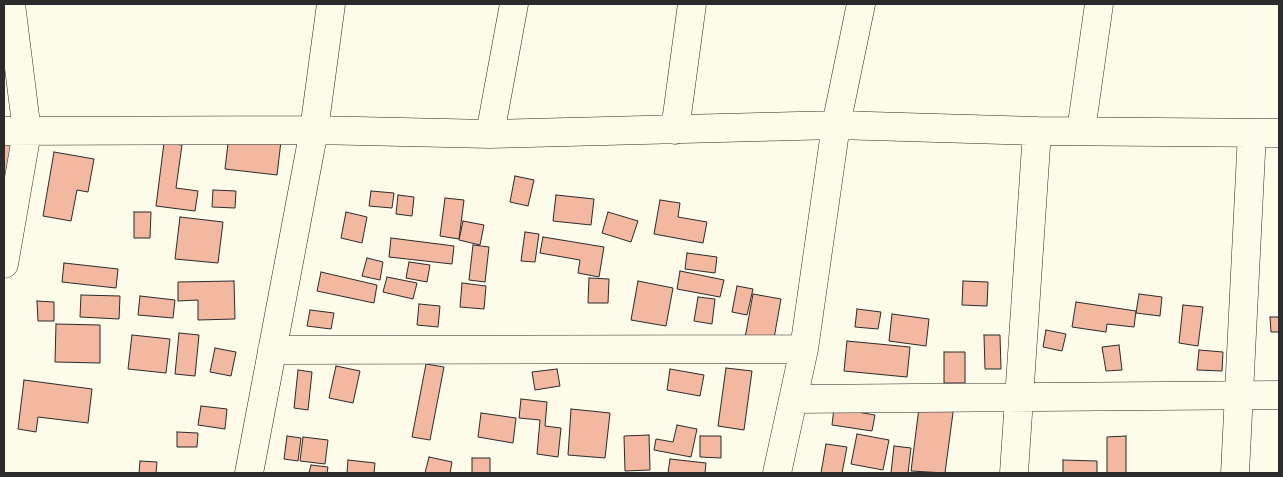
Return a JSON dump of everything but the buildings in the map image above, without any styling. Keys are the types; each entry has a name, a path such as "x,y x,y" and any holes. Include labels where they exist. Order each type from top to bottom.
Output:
{"street":[{"path":"4,264 15,132 11,4"},
{"path":"249,473 314,130 331,4"},
{"path":"490,134 514,4"},
{"path":"675,130 692,4"},
{"path":"777,473 804,349 836,125 861,4"},
{"path":"1081,131 1099,4"},
{"path":"15,132 314,130 490,134 836,125 1037,131 1279,133"},
{"path":"1014,473 1037,131"},
{"path":"1235,473 1252,133"},
{"path":"272,350 804,349"},
{"path":"794,398 1279,395"}]}
